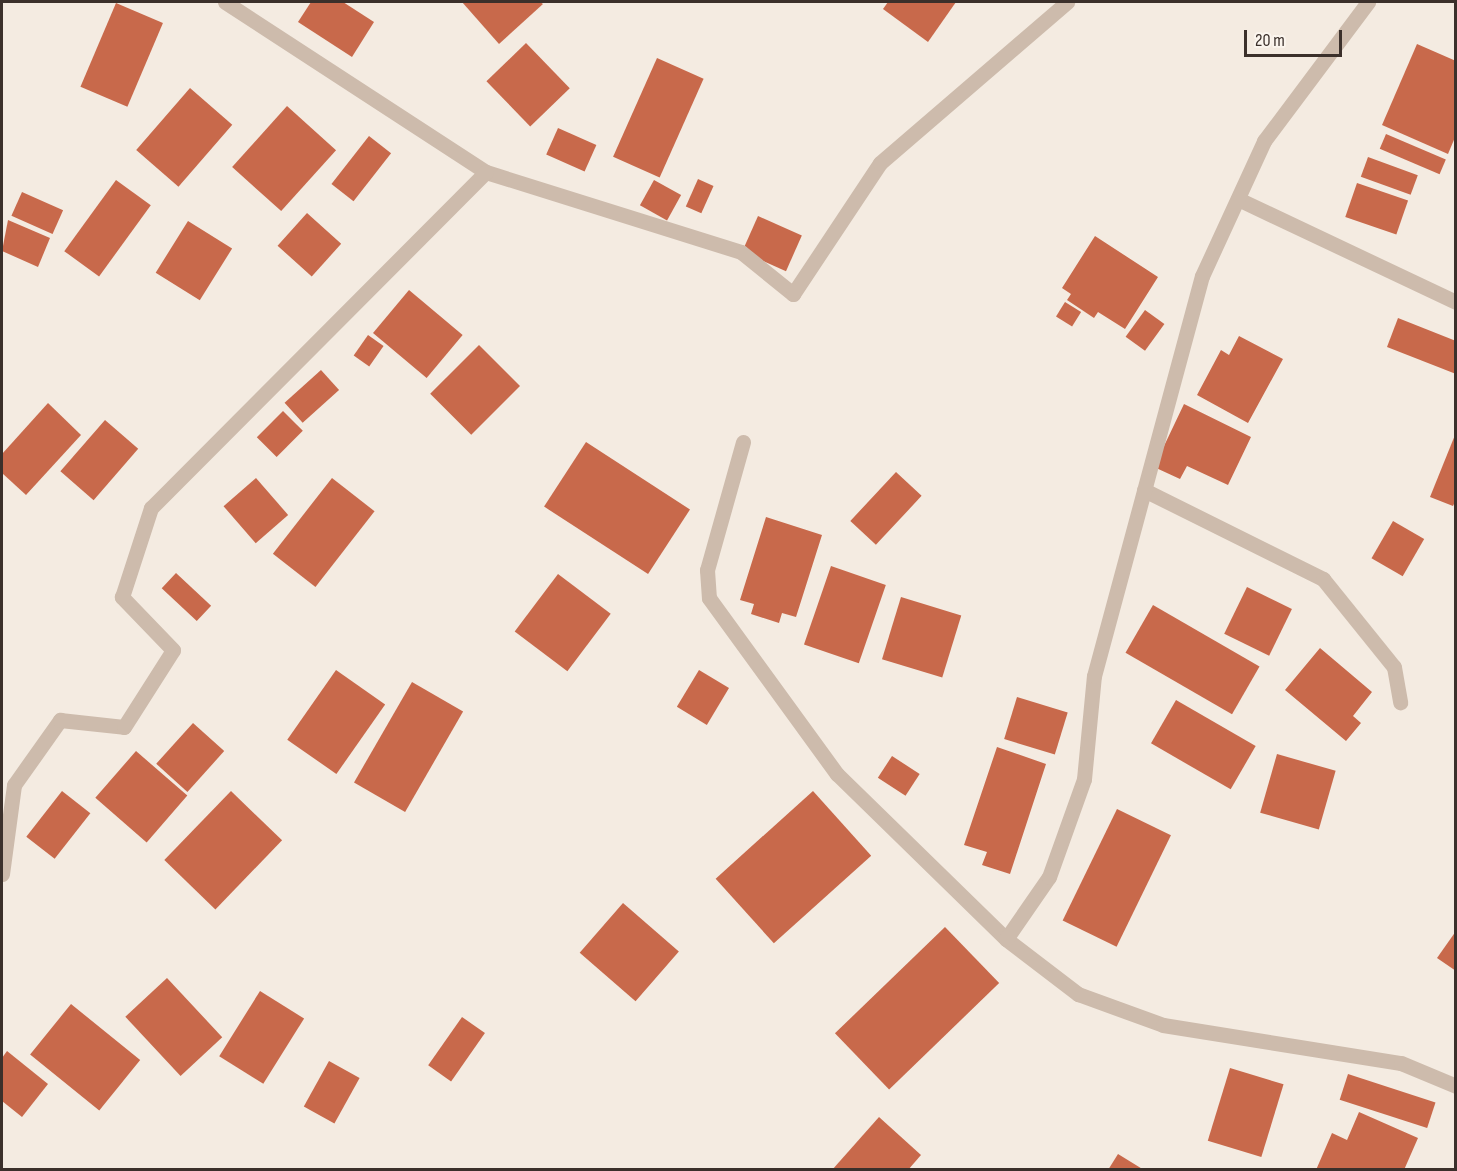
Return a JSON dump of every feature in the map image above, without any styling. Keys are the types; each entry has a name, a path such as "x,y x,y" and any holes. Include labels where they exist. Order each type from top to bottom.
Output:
{"street":[{"path":"225,2 486,172 741,252 793,294 880,163 1067,2"},
{"path":"1006,939 1049,877 1084,779 1094,676 1202,276 1264,141 1368,2"},
{"path":"2,872 14,785 60,720 124,727 172,650 123,597 151,508 486,172"},
{"path":"1238,199 1455,302"},
{"path":"743,442 707,570 710,598 837,774 1006,939 1078,994 1163,1025 1401,1064 1455,1086"},
{"path":"1144,489 1323,579 1394,667 1400,702"}],"building":[{"path":"311,2 343,2 374,22 352,57 298,22"},
{"path":"462,2 540,2 543,4 499,44"},
{"path":"888,2 956,2 928,42 883,9"},
{"path":"116,3 163,23 127,107 80,87"},
{"path":"526,43 570,88 530,127 486,81"},
{"path":"1417,44 1456,61 1456,135 1448,154 1382,125"},
{"path":"657,58 704,79 660,177 613,157"},
{"path":"190,88 232,125 178,187 136,150"},
{"path":"287,106 336,150 281,211 232,167"},
{"path":"558,128 596,145 585,172 546,154"},
{"path":"1386,134 1446,159 1440,174 1380,149"},
{"path":"369,136 391,153 354,201 331,184"},
{"path":"1368,157 1418,175 1411,195 1361,177"},
{"path":"698,179 714,186 701,213 686,206"},
{"path":"116,180 151,205 99,276 64,251"},
{"path":"654,180 681,195 667,220 640,205"},
{"path":"1357,183 1408,201 1396,235 1345,217"},
{"path":"22,192 63,210 53,234 11,216"},
{"path":"307,213 341,244 312,276 278,246"},
{"path":"758,216 802,236 786,271 742,252"},
{"path":"8,220 50,238 38,267 2,251"},
{"path":"188,221 232,249 200,300 156,273"},
{"path":"1095,236 1158,277 1125,329 1098,312 1094,318 1067,300 1071,294 1062,288"},
{"path":"409,290 463,335 427,378 373,333"},
{"path":"1065,302 1081,312 1072,326 1056,316"},
{"path":"1145,310 1164,324 1145,351 1126,337"},
{"path":"1398,318 1456,341 1456,374 1387,347"},
{"path":"368,335 384,346 369,366 354,355"},
{"path":"1239,336 1283,359 1248,423 1197,395 1221,350 1229,355"},
{"path":"479,345 520,386 471,435 430,394"},
{"path":"321,370 339,390 303,423 285,403"},
{"path":"48,403 81,435 26,495 2,473 2,454"},
{"path":"1184,404 1251,437 1228,485 1187,466 1180,479 1154,467"},
{"path":"283,411 303,431 277,457 257,437"},
{"path":"105,420 138,449 94,500 60,471"},
{"path":"1455,435 1456,500 1453,506 1430,497"},
{"path":"586,442 690,510 648,574 544,507"},
{"path":"896,472 922,496 876,545 850,521"},
{"path":"256,478 288,515 256,543 224,506"},
{"path":"332,478 375,511 315,587 273,554"},
{"path":"766,517 822,535 796,617 782,613 779,623 751,614 754,604 740,600"},
{"path":"1393,521 1424,539 1403,576 1372,558"},
{"path":"831,566 886,585 859,663 804,644"},
{"path":"176,573 211,606 197,621 162,588"},
{"path":"558,574 611,614 567,671 515,632"},
{"path":"1247,587 1292,609 1269,656 1224,634"},
{"path":"901,597 961,615 942,678 882,659"},
{"path":"1153,605 1260,667 1232,714 1126,653"},
{"path":"1320,648 1372,692 1353,716 1361,723 1346,741 1285,690"},
{"path":"336,670 385,704 336,774 287,740"},
{"path":"699,670 729,688 707,725 677,707"},
{"path":"412,682 463,712 405,812 354,782"},
{"path":"1017,697 1068,712 1055,755 1004,739"},
{"path":"1176,700 1256,746 1231,789 1151,743"},
{"path":"193,723 224,751 187,792 156,764"},
{"path":"997,747 1046,764 1010,874 982,865 987,852 964,845"},
{"path":"136,751 187,796 147,842 95,798"},
{"path":"1277,754 1336,771 1319,829 1260,813"},
{"path":"892,756 920,774 906,796 878,778"},
{"path":"62,791 90,813 55,859 26,837"},
{"path":"231,791 282,840 215,909 164,860"},
{"path":"813,791 871,856 774,943 716,879"},
{"path":"1117,809 1171,835 1117,947 1063,920"},
{"path":"623,903 679,952 636,1001 580,953"},
{"path":"945,927 999,983 889,1089 835,1033"},
{"path":"1456,931 1456,971 1437,958"},
{"path":"167,978 222,1037 181,1076 125,1017"},
{"path":"260,991 304,1019 263,1084 219,1056"},
{"path":"71,1004 140,1060 99,1111 30,1055"},
{"path":"462,1017 485,1033 451,1081 428,1065"},
{"path":"7,1051 48,1084 22,1117 2,1101 2,1058"},
{"path":"329,1061 360,1078 334,1123 304,1106"},
{"path":"1230,1068 1284,1084 1261,1157 1208,1141"},
{"path":"1348,1074 1435,1102 1427,1128 1340,1100"},
{"path":"1359,1112 1418,1138 1404,1170 1316,1170 1332,1133 1347,1140"},
{"path":"879,1117 921,1155 908,1170 832,1170"},
{"path":"1118,1154 1144,1170 1108,1170"}]}
